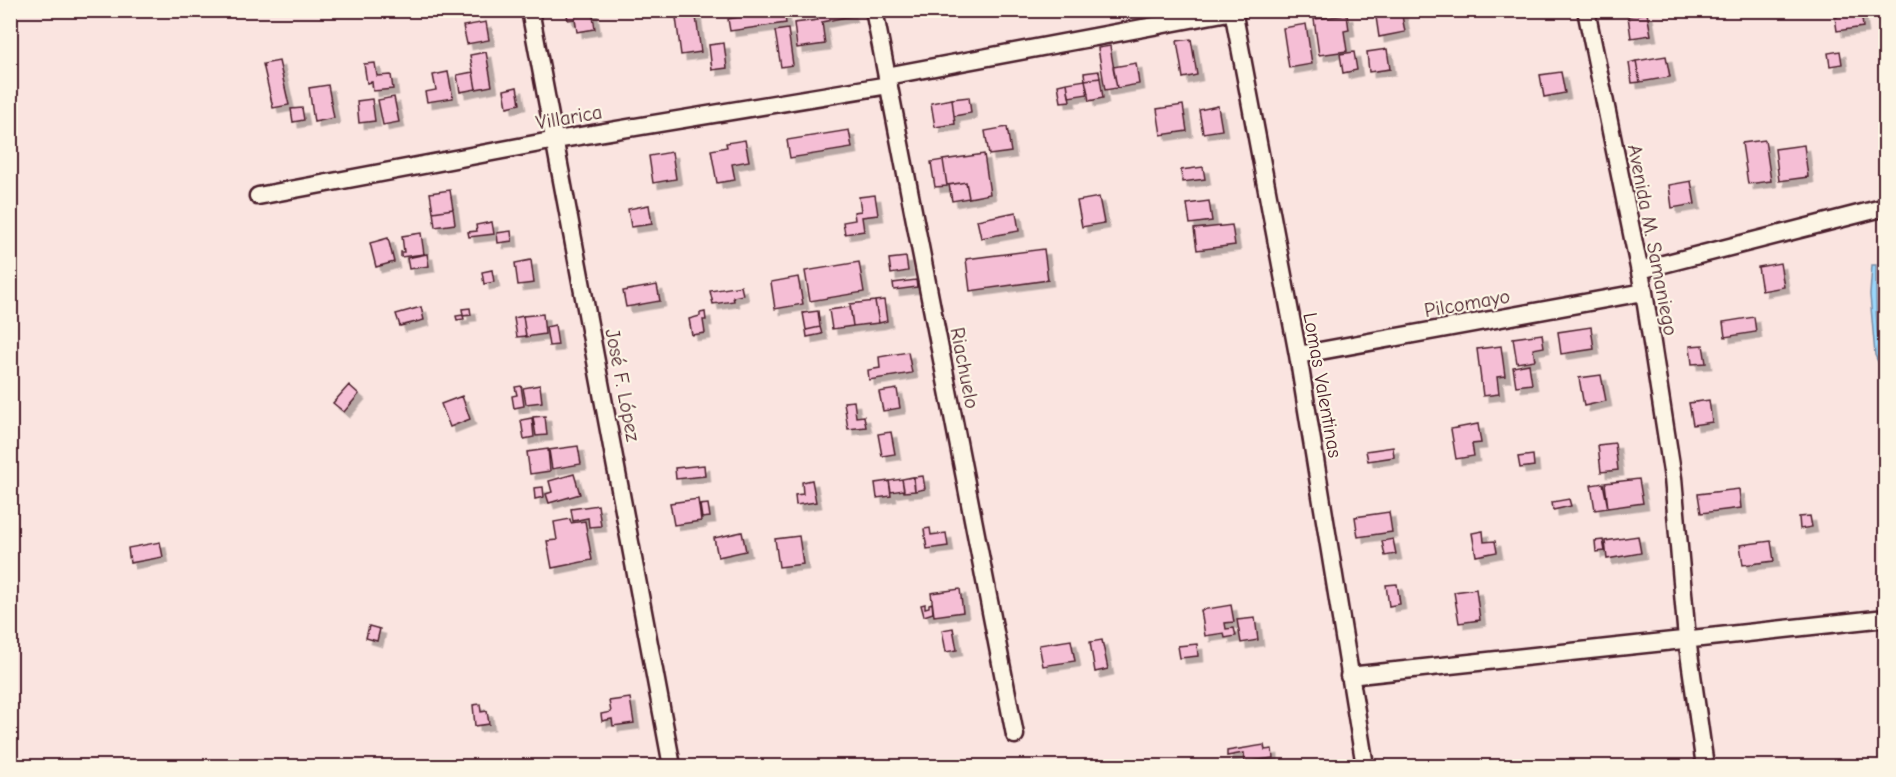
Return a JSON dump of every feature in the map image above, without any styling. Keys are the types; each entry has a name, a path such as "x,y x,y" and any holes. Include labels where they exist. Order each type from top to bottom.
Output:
{"street":[{"name":"José F. López","path":"530,10 672,766"},
{"name":"Riachuelo","path":"874,10 1015,735"},
{"name":"Avenida M. Samaniego","path":"1586,10 1644,292 1673,478 1687,639 1705,766"},
{"name":"Villarica","path":"258,196 888,80 1236,11"},
{"name":"Lomas Valentinas","path":"1236,11 1298,355 1365,766"},
{"path":"1640,270 1886,207"},
{"name":"Pilcomayo","path":"1298,355 1644,292"},
{"path":"1349,676 1886,618"}],"water":[{"path":"1872,265 1876,265 1877,326 1885,377 1875,355 1870,295"}],"building":[{"path":"566,10 592,10 595,29 577,32 575,19 568,20"},
{"path":"675,10 695,10 701,52 681,55"},
{"path":"784,10 786,23 730,31 728,19"},
{"path":"816,10 850,10 851,16 822,22 825,44 797,48 794,23 818,20"},
{"path":"1375,10 1401,10 1405,32 1379,37"},
{"path":"1836,10 1861,10 1863,27 1837,31"},
{"path":"1647,13 1651,35 1631,38 1628,16"},
{"path":"1347,15 1349,30 1344,31 1347,51 1319,55 1314,19"},
{"path":"486,22 489,40 467,44 463,26"},
{"path":"1306,24 1312,64 1289,68 1283,28"},
{"path":"788,29 793,65 781,67 775,31"},
{"path":"1191,39 1197,75 1183,78 1177,41"},
{"path":"724,43 727,68 712,70 709,45"},
{"path":"1110,46 1117,88 1105,90 1098,48"},
{"path":"1387,49 1390,69 1369,72 1367,52"},
{"path":"1840,51 1842,64 1830,66 1828,53"},
{"path":"486,52 492,86 476,89 470,55"},
{"path":"1354,52 1357,70 1343,73 1340,54"},
{"path":"1666,56 1670,77 1640,82 1636,61"},
{"path":"279,61 289,105 273,108 263,64"},
{"path":"1636,61 1640,82 1632,83 1629,63"},
{"path":"375,63 377,76 391,75 393,89 373,91 372,82 367,83 364,64"},
{"path":"1136,63 1139,84 1117,88 1113,67"},
{"path":"1099,71 1100,78 1085,80 1084,73"},
{"path":"448,72 453,98 427,102 425,92 436,90 433,75"},
{"path":"473,72 476,89 460,92 457,75"},
{"path":"1561,72 1565,93 1544,97 1540,75"},
{"path":"1100,78 1103,98 1089,101 1085,80"},
{"path":"1085,80 1088,94 1069,97 1067,83"},
{"path":"1067,83 1070,101 1061,102 1058,85"},
{"path":"328,85 334,118 314,122 309,88"},
{"path":"517,87 520,104 507,107 504,90"},
{"path":"394,97 399,122 383,125 378,100"},
{"path":"969,97 971,113 954,116 952,99"},
{"path":"372,99 375,121 359,123 357,101"},
{"path":"952,99 955,124 935,127 931,103"},
{"path":"1183,105 1187,131 1161,135 1157,109"},
{"path":"1218,106 1222,130 1203,133 1199,110"},
{"path":"302,108 304,120 293,122 291,109"},
{"path":"1007,127 1011,152 989,155 985,131"},
{"path":"849,130 852,148 790,158 787,140"},
{"path":"745,140 749,161 732,164 735,180 717,183 711,150 727,147 726,143"},
{"path":"1765,140 1771,181 1748,184 1742,143"},
{"path":"1804,145 1808,177 1779,181 1775,149"},
{"path":"672,152 676,179 653,183 649,156"},
{"path":"984,154 990,194 969,198 966,182 947,185 943,160"},
{"path":"943,160 947,186 935,187 931,162"},
{"path":"1203,167 1205,179 1182,182 1181,170"},
{"path":"1691,181 1695,204 1672,208 1669,185"},
{"path":"966,182 969,198 952,201 949,185"},
{"path":"450,190 453,209 433,212 430,193"},
{"path":"875,195 878,215 862,217 864,231 845,234 843,222 855,220 854,212 861,211 859,197"},
{"path":"1099,197 1104,223 1082,227 1077,201"},
{"path":"1209,201 1212,221 1190,224 1187,204"},
{"path":"649,205 652,224 631,227 628,209"},
{"path":"453,209 455,224 435,227 433,212"},
{"path":"1016,212 1019,231 981,238 977,220"},
{"path":"492,222 494,234 469,237 468,232 477,231 476,225"},
{"path":"1232,225 1235,245 1197,250 1194,229"},
{"path":"511,231 512,241 498,243 497,233"},
{"path":"421,233 424,254 401,257 401,252 404,252 402,236"},
{"path":"388,238 394,262 376,267 370,243"},
{"path":"1044,249 1048,280 970,291 966,259"},
{"path":"427,254 429,266 409,269 407,258"},
{"path":"906,257 908,271 891,274 889,259"},
{"path":"531,260 534,283 518,285 515,263"},
{"path":"859,262 864,292 810,301 805,271"},
{"path":"1780,263 1784,287 1762,291 1758,267"},
{"path":"492,270 494,282 484,284 482,272"},
{"path":"798,277 803,304 775,309 771,282"},
{"path":"916,280 917,287 894,290 893,283"},
{"path":"657,285 660,301 626,307 623,291"},
{"path":"741,286 743,295 733,297 734,301 713,304 710,291"},
{"path":"884,300 887,321 879,323 875,301"},
{"path":"875,301 879,323 853,326 850,304"},
{"path":"421,307 424,320 400,326 396,314"},
{"path":"850,307 853,326 832,329 829,310"},
{"path":"470,308 471,315 457,320 456,316 463,315 462,309"},
{"path":"818,311 820,327 806,330 803,313"},
{"path":"705,312 706,320 703,320 705,333 692,335 689,319"},
{"path":"543,314 545,334 526,337 523,316"},
{"path":"523,316 526,336 517,337 514,318"},
{"path":"1754,317 1756,332 1725,337 1723,322"},
{"path":"555,325 558,345 549,346 546,327"},
{"path":"820,327 822,334 807,337 806,330"},
{"path":"1591,327 1594,349 1561,354 1558,332"},
{"path":"1542,334 1544,347 1533,349 1535,360 1517,363 1513,338"},
{"path":"1703,345 1706,363 1692,364 1690,346"},
{"path":"1501,346 1505,376 1497,377 1499,394 1483,396 1477,349"},
{"path":"908,352 912,373 869,380 868,370 880,368 879,357"},
{"path":"1529,364 1532,384 1516,386 1513,367"},
{"path":"1601,375 1606,401 1584,406 1579,378"},
{"path":"349,385 359,394 344,412 333,403"},
{"path":"540,385 542,402 526,404 523,388"},
{"path":"521,386 524,406 514,408 512,396 517,395 515,387"},
{"path":"897,389 900,408 883,411 879,392"},
{"path":"462,396 470,419 450,427 441,404"},
{"path":"1709,400 1712,422 1693,425 1689,403"},
{"path":"854,401 856,417 864,416 866,427 848,429 844,402"},
{"path":"545,416 547,435 536,436 533,417"},
{"path":"532,418 534,437 524,439 521,420"},
{"path":"1478,424 1481,443 1472,444 1474,456 1456,459 1451,429"},
{"path":"891,432 895,454 882,456 878,434"},
{"path":"1615,443 1618,470 1601,472 1598,445"},
{"path":"578,446 581,464 552,469 549,450"},
{"path":"1393,447 1394,457 1368,461 1366,451"},
{"path":"548,449 550,471 530,474 527,452"},
{"path":"1533,455 1534,466 1520,468 1518,457"},
{"path":"704,465 705,476 676,479 675,468"},
{"path":"574,474 580,494 549,503 546,494 552,492 549,481"},
{"path":"923,476 925,489 915,491 914,477"},
{"path":"913,477 915,491 904,492 902,479"},
{"path":"902,479 904,490 891,492 889,481"},
{"path":"1639,479 1643,503 1608,508 1605,483"},
{"path":"812,480 816,502 796,505 795,495 803,494 802,482"},
{"path":"889,481 891,496 877,498 875,483"},
{"path":"1603,483 1608,508 1595,510 1591,485"},
{"path":"543,487 544,497 535,499 534,488"},
{"path":"1739,489 1741,508 1701,513 1698,494"},
{"path":"698,499 701,521 674,525 670,503"},
{"path":"1569,499 1571,506 1553,510 1552,502"},
{"path":"708,504 710,517 702,518 700,505"},
{"path":"598,505 601,526 589,527 588,518 573,521 571,509"},
{"path":"1389,512 1392,532 1358,537 1355,517"},
{"path":"1810,516 1812,527 1800,529 1799,517"},
{"path":"570,519 571,523 585,521 592,560 552,568 547,541 557,540 554,522"},
{"path":"930,528 931,535 946,533 948,546 927,549 924,529"},
{"path":"1483,531 1484,542 1495,541 1497,552 1476,556 1472,533"},
{"path":"742,532 746,551 718,557 714,538"},
{"path":"799,536 803,564 779,567 775,539"},
{"path":"1638,536 1641,553 1607,559 1605,541"},
{"path":"1393,539 1396,554 1385,556 1382,541"},
{"path":"1603,540 1605,551 1596,552 1595,541"},
{"path":"1771,541 1774,561 1743,565 1740,545"},
{"path":"160,542 163,557 130,563 128,548"},
{"path":"1397,584 1400,604 1389,606 1386,585"},
{"path":"960,589 963,612 934,616 931,593"},
{"path":"1476,589 1480,620 1459,623 1454,592"},
{"path":"932,603 933,613 924,616 921,605 925,604 925,608"},
{"path":"1231,605 1234,622 1225,623 1226,629 1234,628 1236,636 1225,638 1224,633 1205,636 1201,610"},
{"path":"1255,618 1258,640 1241,643 1237,620"},
{"path":"369,626 380,629 377,641 366,638"},
{"path":"953,628 957,650 946,652 942,630"},
{"path":"1071,640 1075,661 1043,666 1039,645"},
{"path":"1102,640 1108,669 1095,672 1090,642"},
{"path":"1197,644 1198,656 1180,658 1178,646"},
{"path":"630,698 634,723 613,726 612,719 602,721 601,714 611,712 609,701"},
{"path":"480,704 481,712 487,711 489,724 475,726 473,705"},
{"path":"1264,745 1265,750 1272,749 1273,758 1245,762 1244,753 1227,756 1227,751"}]}
